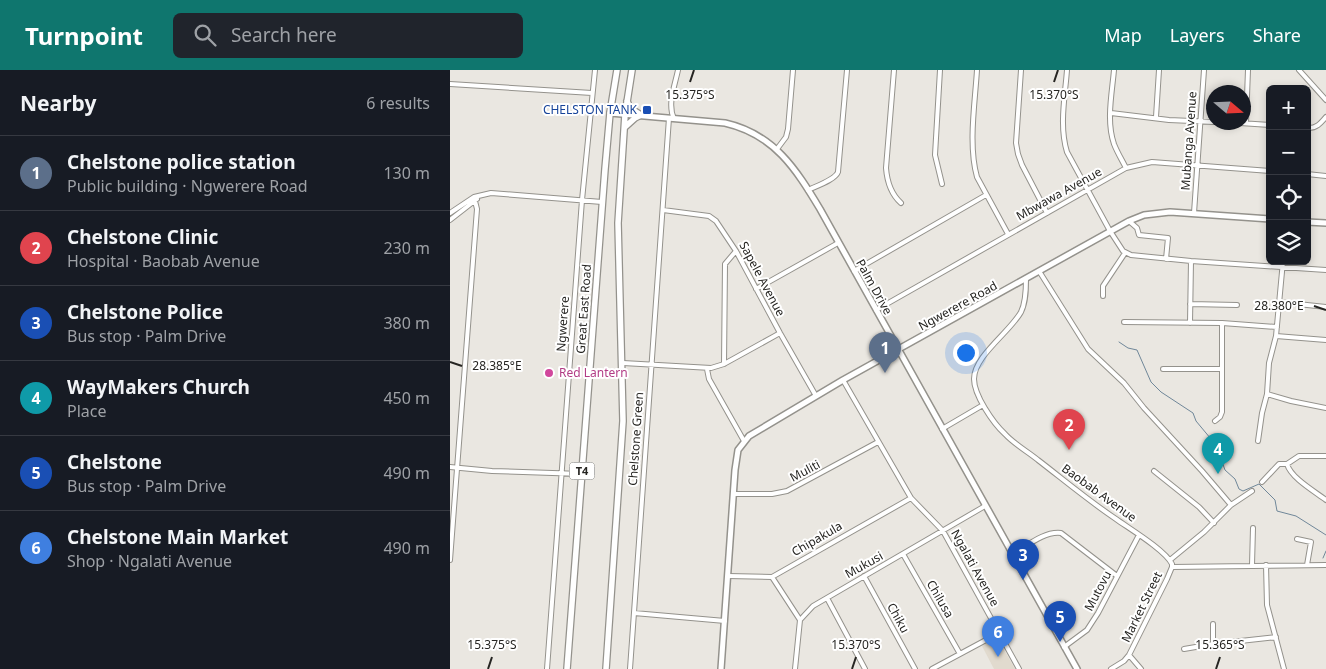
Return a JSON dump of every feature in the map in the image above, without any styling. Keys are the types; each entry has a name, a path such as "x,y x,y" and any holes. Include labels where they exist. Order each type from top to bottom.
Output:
{"main road":[{"name":"Great East Road","path":"567,669 602,202 610,114 617,70"},
{"path":"606,669 623,420 618,222 625,115 632,70"},
{"path":"627,101 635,113 641,116"},
{"path":"624,128 634,118 641,116"}],"street":[{"name":"Ngwerere","path":"547,669 582,200 595,70"},
{"name":"Chelstone Green","path":"630,669 671,109 678,70"},
{"path":"777,149 786,137 788,129 793,70"},
{"path":"808,190 834,178 838,172 847,70"},
{"path":"894,70 887,176 892,192 901,203"},
{"path":"940,70 935,155 942,184"},
{"path":"977,70 973,154 977,177 1008,234"},
{"path":"1021,70 1016,135 1018,154 1048,213"},
{"path":"1067,70 1063,128 1067,152 1110,232 1125,253 1191,261 1266,263"},
{"path":"1114,70 1110,113 1114,142 1126,168"},
{"path":"1156,117 1159,70"},
{"name":"Mubanga Avenue","path":"1194,213 1204,70"},
{"path":"1247,85 1248,70"},
{"path":"1299,70 1326,100"},
{"path":"450,84 592,94"},
{"path":"1110,113 1206,121"},
{"name":"Palm Drive","path":"610,114 671,118 739,127 758,136 777,149 792,165 876,310 984,506 1077,669"},
{"path":"1311,128 1318,125 1326,117"},
{"path":"1251,124 1266,125"},
{"name":"Mbwawa Avenue","path":"876,310 1126,168 1152,162 1266,171"},
{"path":"1311,174 1326,176"},
{"path":"450,213 480,195 496,193 602,202"},
{"path":"854,272 986,195"},
{"path":"450,220 475,198"},
{"path":"450,560 477,208 475,198"},
{"name":"Sapele Avenue","path":"663,210 711,216 716,221 736,251 816,396"},
{"name":"Ngwerere Road","path":"744,441 749,436 843,380 1129,221 1158,212 1266,219"},
{"path":"1129,221 1137,228 1139,235 1168,238 1166,259"},
{"path":"1311,222 1326,223"},
{"path":"756,289 838,243"},
{"path":"724,364 726,264 736,251"},
{"path":"1103,296 1103,286 1125,253"},
{"path":"1190,323 1191,261"},
{"path":"1258,441 1267,394 1269,363 1276,336 1283,265"},
{"path":"1290,265 1326,270"},
{"path":"1039,272 1088,349 1124,383 1231,505"},
{"name":"Baobab Avenue","path":"1026,278 1025,299 1021,312 975,370 974,384 983,405 994,423 1008,438 1089,501 1159,550"},
{"path":"1279,302 1326,307"},
{"path":"1190,304 1237,306"},
{"path":"1124,322 1222,323 1277,327"},
{"path":"1215,422 1222,412 1222,323"},
{"path":"622,363 707,369 724,364 780,333"},
{"path":"1276,336 1326,340"},
{"path":"707,369 709,379 744,441 736,457 722,669"},
{"path":"1163,369 1222,369"},
{"name":"Ngalati Avenue","path":"843,380 910,498 943,531 1019,669"},
{"path":"1267,394 1326,408"},
{"path":"942,430 983,405"},
{"name":"Muliti","path":"734,494 772,494 787,491 878,442"},
{"path":"1262,482 1279,464 1287,464 1298,456 1326,456"},
{"path":"1287,464 1301,483 1326,500"},
{"path":"450,467 492,471 582,474"},
{"path":"1154,472 1192,501 1214,523"},
{"path":"1170,560 1214,523 1231,505 1252,492"},
{"name":"Chipakula","path":"772,577 910,498"},
{"name":"Mukusi","path":"800,620 813,606 984,506"},
{"path":"1252,565 1253,528"},
{"path":"1013,554 1047,535 1054,532 1061,533 1117,576"},
{"name":"Mutovu","path":"1064,647 1087,630 1108,596 1139,535"},
{"path":"1297,539 1311,542 1307,565"},
{"name":"Market Street","path":"1111,669 1124,661 1129,655 1172,567 1170,560 1159,550"},
{"name":"Chilusa","path":"903,554 960,654"},
{"path":"1266,565 1266,598 1284,669"},
{"path":"1172,567 1326,565"},
{"path":"728,576 772,577 800,620 795,669"},
{"name":"Chiku","path":"864,576 915,669"},
{"path":"826,598 865,669"},
{"path":"634,613 725,621"},
{"path":"1213,624 1213,644"},
{"path":"932,669 999,633"},
{"path":"1184,649 1276,637"},
{"path":"1129,655 1141,669"}],"shaded area":[{"path":"997,637 1015,669 994,669 982,646"}],"waterway":[{"path":"1119,342 1128,348 1137,350 1151,382 1161,392 1193,413 1196,421 1216,445 1225,470 1235,479 1239,489 1243,491 1259,484 1275,500 1277,511 1296,516 1326,535"},
{"path":"1323,558 1326,551"}],"place":[{"name":"CHELSTON TANK","path":"647,110"},
{"name":"Red Lantern","path":"549,373"},
{"name":"Chelstone police station","path":"885,373"},
{"name":"Chelstone Clinic","path":"1069,450"},
{"name":"WayMakers Church","path":"1218,474"},
{"name":"Chelstone Police","path":"1023,580"},
{"name":"Chelstone","path":"1060,642"},
{"name":"Chelstone Main Market","path":"998,657"}]}
